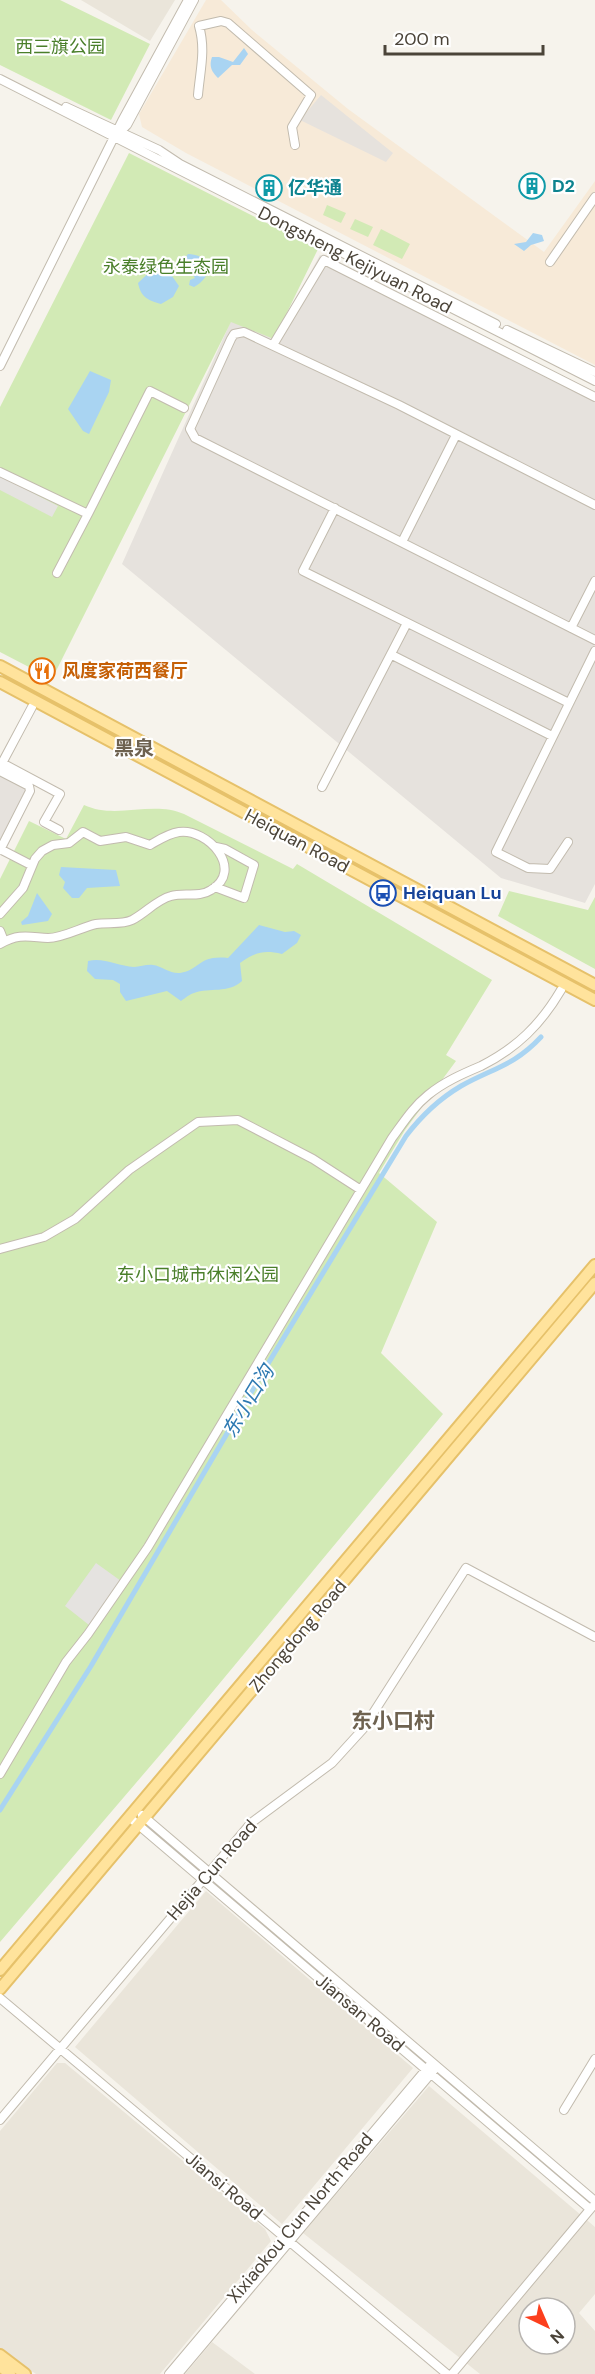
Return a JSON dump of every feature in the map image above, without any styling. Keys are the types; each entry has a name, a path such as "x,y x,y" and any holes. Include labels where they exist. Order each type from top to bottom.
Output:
{"main road":[{"name":"Heiquan Road","path":"0,666 594,984"},
{"name":"Heiquan Road","path":"0,682 565,988 591,998"},
{"name":"Zhongdong Road","path":"0,1970 595,1265"},
{"name":"Zhongdong Road","path":"0,1989 595,1283"},
{"path":"0,2355 26,2374"},
{"path":"0,2366 10,2374"}],"street":[{"path":"0,366 188,0"},
{"path":"118,134 127,125 194,0"},
{"path":"198,95 203,65 203,40 199,26 221,21 228,23 311,95 292,127 295,145"},
{"path":"0,73 118,134"},
{"path":"0,79 118,134"},
{"name":"Dongsheng Kejiyuan Road","path":"118,134 595,372"},
{"name":"Dongsheng Kejiyuan Road","path":"118,134 595,381"},
{"path":"550,262 595,197"},
{"path":"273,345 324,260 595,397"},
{"path":"595,505 244,332 234,334 190,429 195,438 595,640"},
{"path":"57,573 150,391 184,408"},
{"path":"402,542 456,435"},
{"path":"0,472 88,514"},
{"path":"335,508 303,571 568,703"},
{"path":"571,628 595,581"},
{"path":"322,787 407,623"},
{"path":"568,842 550,869 528,868 496,852 595,651"},
{"path":"392,655 552,736"},
{"path":"1,767 32,707"},
{"path":"1,767 60,794 44,822 59,830"},
{"path":"1,767 29,786 30,791 0,850 32,865"},
{"path":"0,914 23,888 32,865 42,850 53,845 69,843 83,832 100,841 126,837 150,845 168,835 181,832 201,837 216,847 242,857 254,865 244,898 215,887"},
{"path":"0,931 2,943 34,934 50,938 98,924 129,921 171,896 202,894 215,887 224,869 220,851 216,847"},
{"path":"0,1774 66,1662 148,1547 361,1190 411,1112 428,1095 456,1077 519,1043 550,1010 565,988"},
{"path":"0,1249 44,1237 75,1219 129,1170 198,1122 238,1120 313,1159 361,1190"},
{"name":"Hejia Cun Road","path":"0,2120 250,1822 332,1763 363,1729 466,1568 595,1638"},
{"name":"Jiansan Road","path":"132,1813 209,1872 431,2068"},
{"name":"Jiansan Road","path":"142,1821 203,1879 594,2205"},
{"name":"Jiansi Road","path":"0,1998 447,2374"},
{"path":"564,2110 595,2059"},
{"name":"Xixiaokou Cun North Road","path":"169,2374 287,2239 431,2068"},
{"path":"452,2374 594,2205"},
{"name":"Xixiaokou Cun North Road","path":"178,2374 287,2239"}],"shaded area":[{"path":"81,0 175,0 150,41"},
{"path":"206,0 221,0 252,30 348,109 544,252 595,181 595,365 186,153 142,127 139,114"},
{"path":"321,95 393,153 386,162 300,120"},
{"path":"320,255 595,392 595,884 585,903 501,878 122,564 231,321 274,338"},
{"path":"0,476 58,506 52,517 0,490"},
{"path":"0,775 26,789 0,841"},
{"path":"96,1563 121,1581 89,1625 65,1606"},
{"path":"206,1891 413,2068 282,2224 75,2047"},
{"path":"57,2063 65,2063 265,2229 271,2241 160,2374 36,2374 0,2350 0,2131"},
{"path":"429,2086 595,2227 595,2294 579,2313 595,2331 595,2374 480,2374 303,2233"},
{"path":"212,2342 255,2374 185,2374"}],"green space":[{"name":"西三旗公园","path":"0,0 60,0 150,44 111,120 0,65"},
{"name":"永泰绿色生态园","path":"129,153 318,249 274,339 231,322 52,679 0,652 0,407"},
{"path":"327,205 346,213 341,223 323,215"},
{"path":"355,219 373,227 368,237 350,229"},
{"path":"381,229 410,244 402,259 373,245"},
{"name":"东小口城市休闲公园","path":"84,805 109,811 159,809 184,814 293,869 297,864 492,980 446,1055 456,1061 405,1130 379,1173 437,1222 381,1353 443,1414 171,1742 0,1942 0,879 29,821 66,839"},
{"path":"509,891 588,910 595,897 595,969 498,916"}],"water":[{"path":"244,48 248,54 240,65 232,65 218,78 211,68 212,57 233,62"},
{"path":"533,233 542,235 544,241 531,245 524,251 514,244 526,242"},
{"path":"188,254 203,258 208,267 205,278 194,287 189,285 190,280 195,278 180,264"},
{"path":"157,265 172,276 179,286 173,297 161,304 145,297 138,283"},
{"path":"90,371 111,380 109,392 89,434 83,431 68,409"},
{"path":"61,867 116,870 120,886 87,888 79,898 72,898 63,888 65,882 59,875"},
{"path":"37,893 52,914 48,921 22,925 21,922 28,916"},
{"path":"259,925 285,932 294,931 301,935 297,943 282,954 260,953 240,963 242,981 231,988 194,993 181,1001 167,991 126,1001 120,992 120,984 113,980 95,979 87,971 88,961 94,960 134,967 153,965 180,973 210,959 228,958"}],"waterway":[{"name":"东小口沟","path":"0,1810 91,1666 263,1372 406,1136 445,1096 512,1061 541,1037"}],"place":[{"name":"D2","path":"532,186"},
{"name":"亿华通","path":"269,188"},
{"name":"风度家荷西餐厅","path":"42,671"},
{"name":"Heiquan Lu","path":"383,893"}],"district":[{"name":"黑泉","path":"134,748"},
{"name":"东小口村","path":"393,1721"}]}
